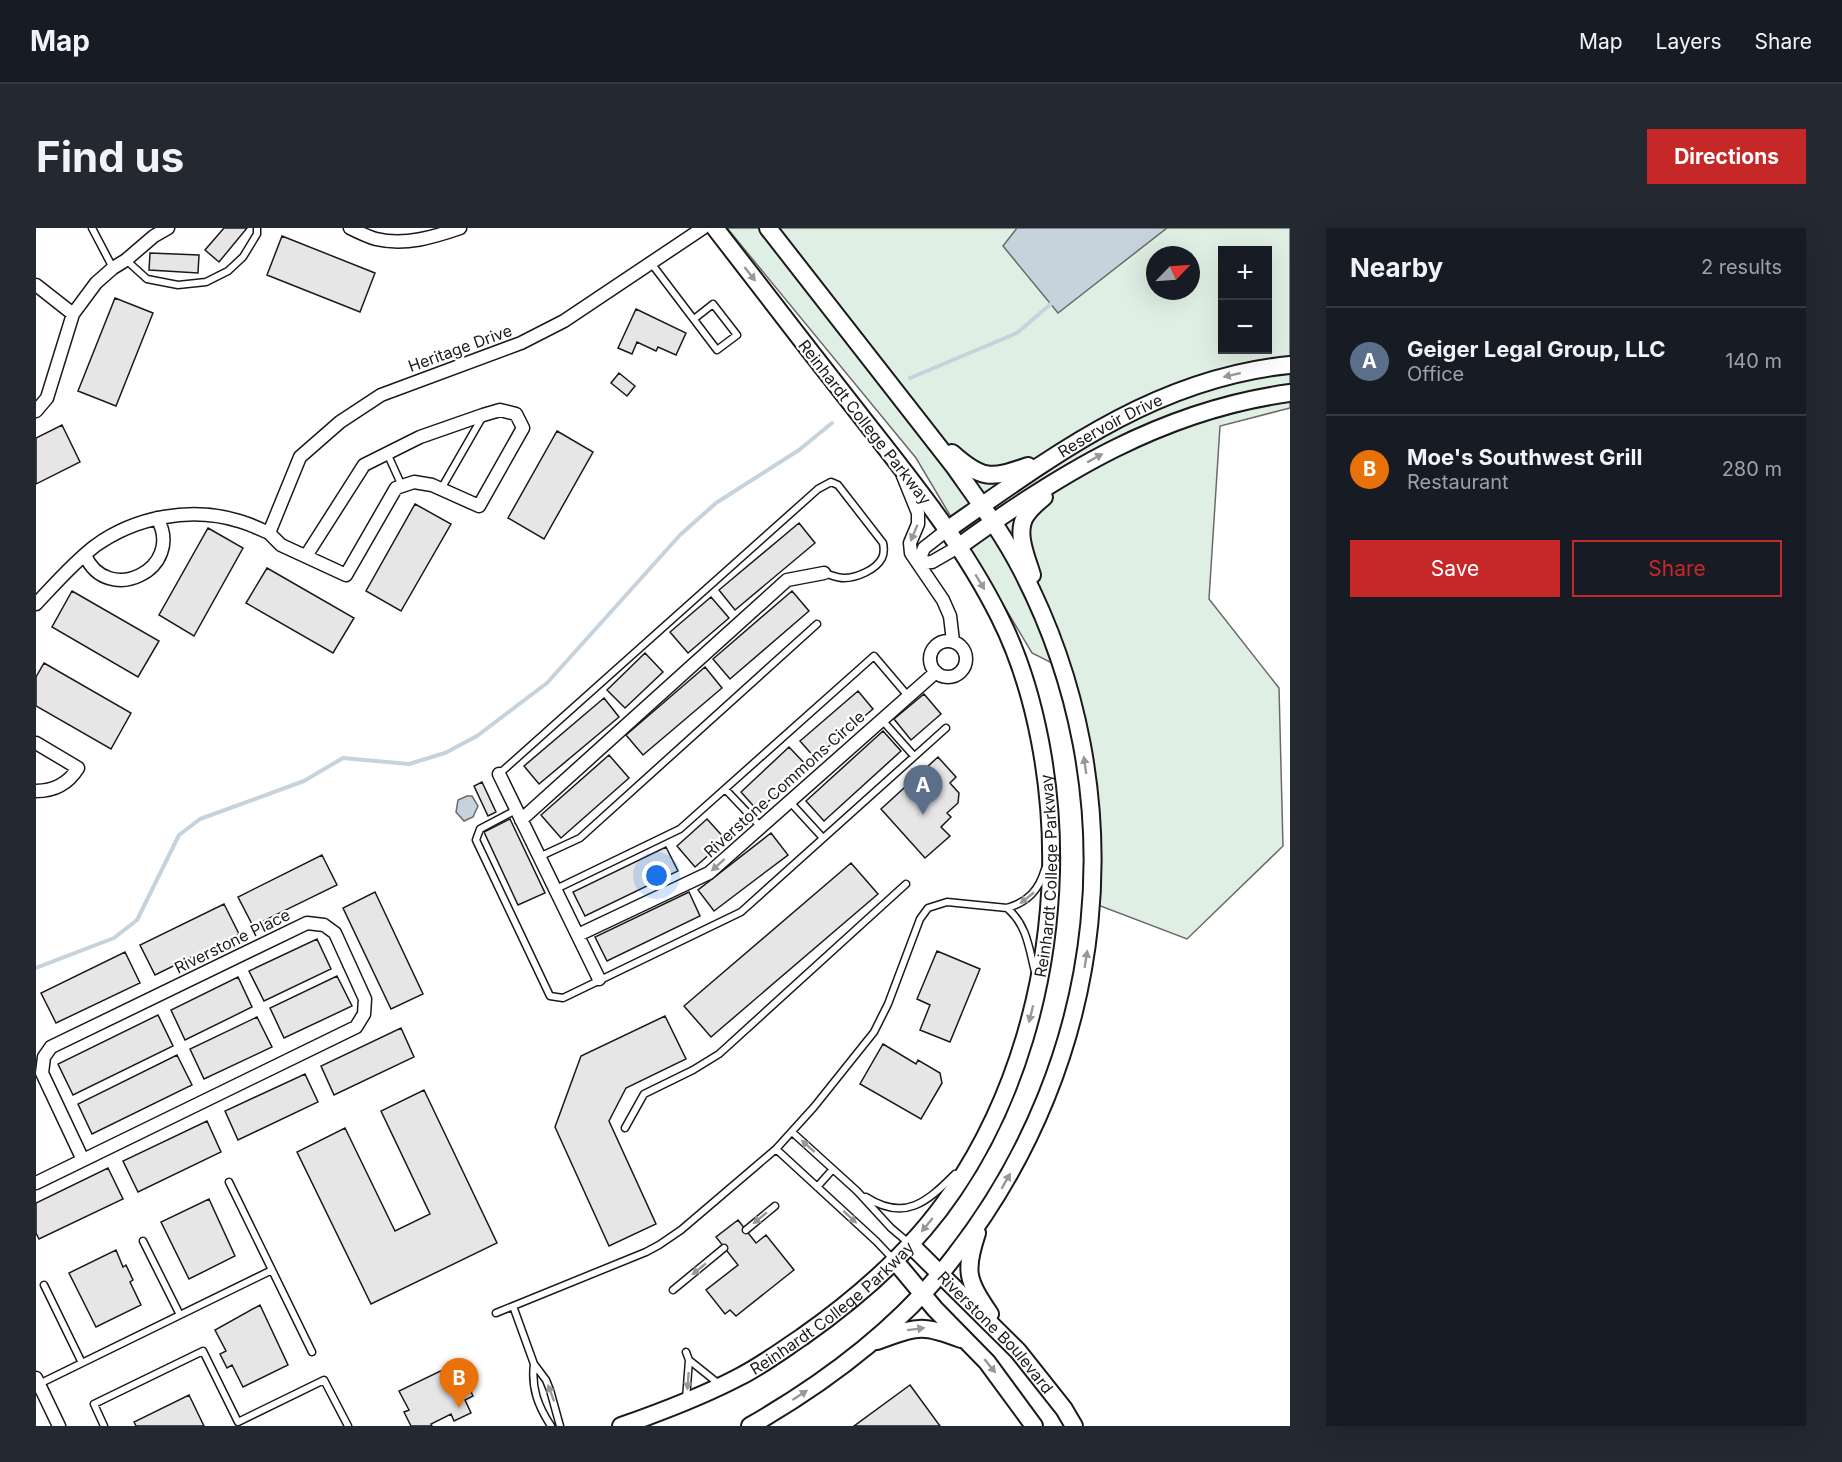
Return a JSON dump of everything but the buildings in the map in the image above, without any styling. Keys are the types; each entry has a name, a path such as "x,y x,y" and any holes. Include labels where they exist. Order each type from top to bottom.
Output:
{"street":[{"path":"36,411 47,398 73,314 96,283 154,236 168,228"},
{"path":"350,228 376,239 408,241 439,231 460,228"},
{"name":"Heritage Drive","path":"269,533 300,457 340,422 381,394 521,343 564,321 704,228"},
{"name":"Reinhardt College Parkway","path":"621,1426 722,1386 765,1362 834,1314 895,1261 910,1244 953,1192 995,1117 1026,1036 1039,986 1050,916 1052,840 1049,799 1037,726 1016,654 1000,618 947,530 898,463 714,228"},
{"path":"768,228 982,505 1020,567 1050,633"},
{"path":"36,285 73,314"},
{"name":"Reservoir Drive","path":"947,530 1049,459 1120,417 1173,393 1216,379 1290,365"},
{"name":"Reservoir Drive","path":"958,547 993,522 1111,449 1175,421 1221,406 1290,393"},
{"path":"36,604 85,555 119,532 157,518 184,515 210,515 238,521 269,533 281,545 346,575 396,488 414,482 432,485 479,506 523,428 516,414 500,410 420,437 364,465 306,556"},
{"path":"922,427 964,464 981,474 1000,476 1049,459"},
{"path":"898,463 918,513 918,524 910,543 911,553 943,600 950,616 953,641"},
{"path":"754,1425 812,1388 865,1346 888,1327 940,1274 997,1196 1018,1158 1050,1089 1073,1020 1090,925 1093,850 1087,777 1079,727 1024,549 1021,530 1025,516 1065,476"},
{"path":"85,555 87,561 98,573 112,579 128,580 143,574 155,564 162,550 163,534 157,518"},
{"path":"918,563 924,549 947,530"},
{"path":"918,563 932,562 958,547"},
{"path":"519,815 787,580 824,573"},
{"path":"945,641 953,641 960,645 966,660 958,673 943,676 936,672 931,665 932,650 945,641"},
{"name":"Riverstone Commons Circle","path":"578,935 709,873 936,672"},
{"path":"36,743 78,768 60,786 45,791 36,791"},
{"path":"499,774 599,979"},
{"name":"Riverstone Place","path":"36,1183 356,1027 364,1014 365,999 335,933 324,925 307,923 51,1047 44,1057 42,1073 83,1160"},
{"path":"982,1218 968,1269 972,1288 1005,1337"},
{"name":"Riverstone Boulevard","path":"910,1244 1018,1351 1040,1377 1074,1426"},
{"name":"Riverstone Boulevard","path":"895,1261 935,1310 968,1341 1003,1382 1034,1426"},
{"path":"865,1346 916,1327 936,1329 968,1341"},
{"path":"37,1381 59,1426"}],"lane":[{"path":"92,228 113,268"},
{"path":"126,260 147,279 178,285 206,282 228,271 243,257 257,228"},
{"path":"651,263 717,350 737,335 713,304 694,319"},
{"path":"441,489 483,416"},
{"path":"387,453 402,486"},
{"path":"499,774 818,489 831,482 838,485 883,543 884,550 878,563 860,574 842,578 824,573"},
{"path":"539,857 580,838 817,624"},
{"path":"555,889 680,829 874,656 908,696"},
{"path":"882,720 914,756"},
{"path":"519,815 480,829 476,840 550,996 563,998 741,912 946,728"},
{"path":"725,789 761,827"},
{"path":"790,801 823,838"},
{"path":"496,1313 646,1252 681,1230 776,1149 874,1032 888,1004 920,919 928,908 947,902 1007,908 1024,901 1037,889 1052,840"},
{"path":"625,1128 644,1094 693,1070 719,1054 906,884"},
{"path":"1007,908 1016,916 1026,934 1039,986"},
{"path":"792,1132 857,1191 891,1228 910,1244"},
{"path":"776,1149 895,1261"},
{"path":"857,1191 877,1204 893,1209 905,1209 934,1196 975,1155"},
{"path":"817,1186 833,1169"},
{"path":"229,1182 312,1352"},
{"path":"746,1230 775,1206"},
{"path":"143,1241 180,1315"},
{"path":"673,1290 724,1248"},
{"path":"37,1381 82,1363 272,1270"},
{"path":"44,1285 82,1363"},
{"path":"513,1306 534,1364 546,1380 550,1390 560,1426"},
{"path":"104,1426 94,1404 203,1352 238,1422 324,1380 348,1426"},
{"path":"686,1352 689,1360 686,1402"},
{"path":"689,1360 722,1386"},
{"path":"534,1364 532,1386 538,1405 551,1426"}],"green space":[{"path":"727,228 1290,228 1290,408 1220,426 1209,599 1279,688 1283,846 1187,939 1090,902 1088,771 1064,669 1032,653 916,458"}],"shaded area":[{"path":"1017,228 1167,228 1058,313 1003,246"},
{"path":"472,796 478,806 473,817 464,821 456,812 458,800"}],"waterway":[{"path":"910,378 1017,333 1053,302"},
{"path":"36,968 114,938 137,920 179,835 200,819 304,781 343,758 409,764 445,753 477,736 547,683 680,535 716,503 799,450 832,423"}],"place":[{"name":"Geiger Legal Group, LLC","path":"923,815"},
{"name":"Moe's Southwest Grill","path":"459,1408"}]}
